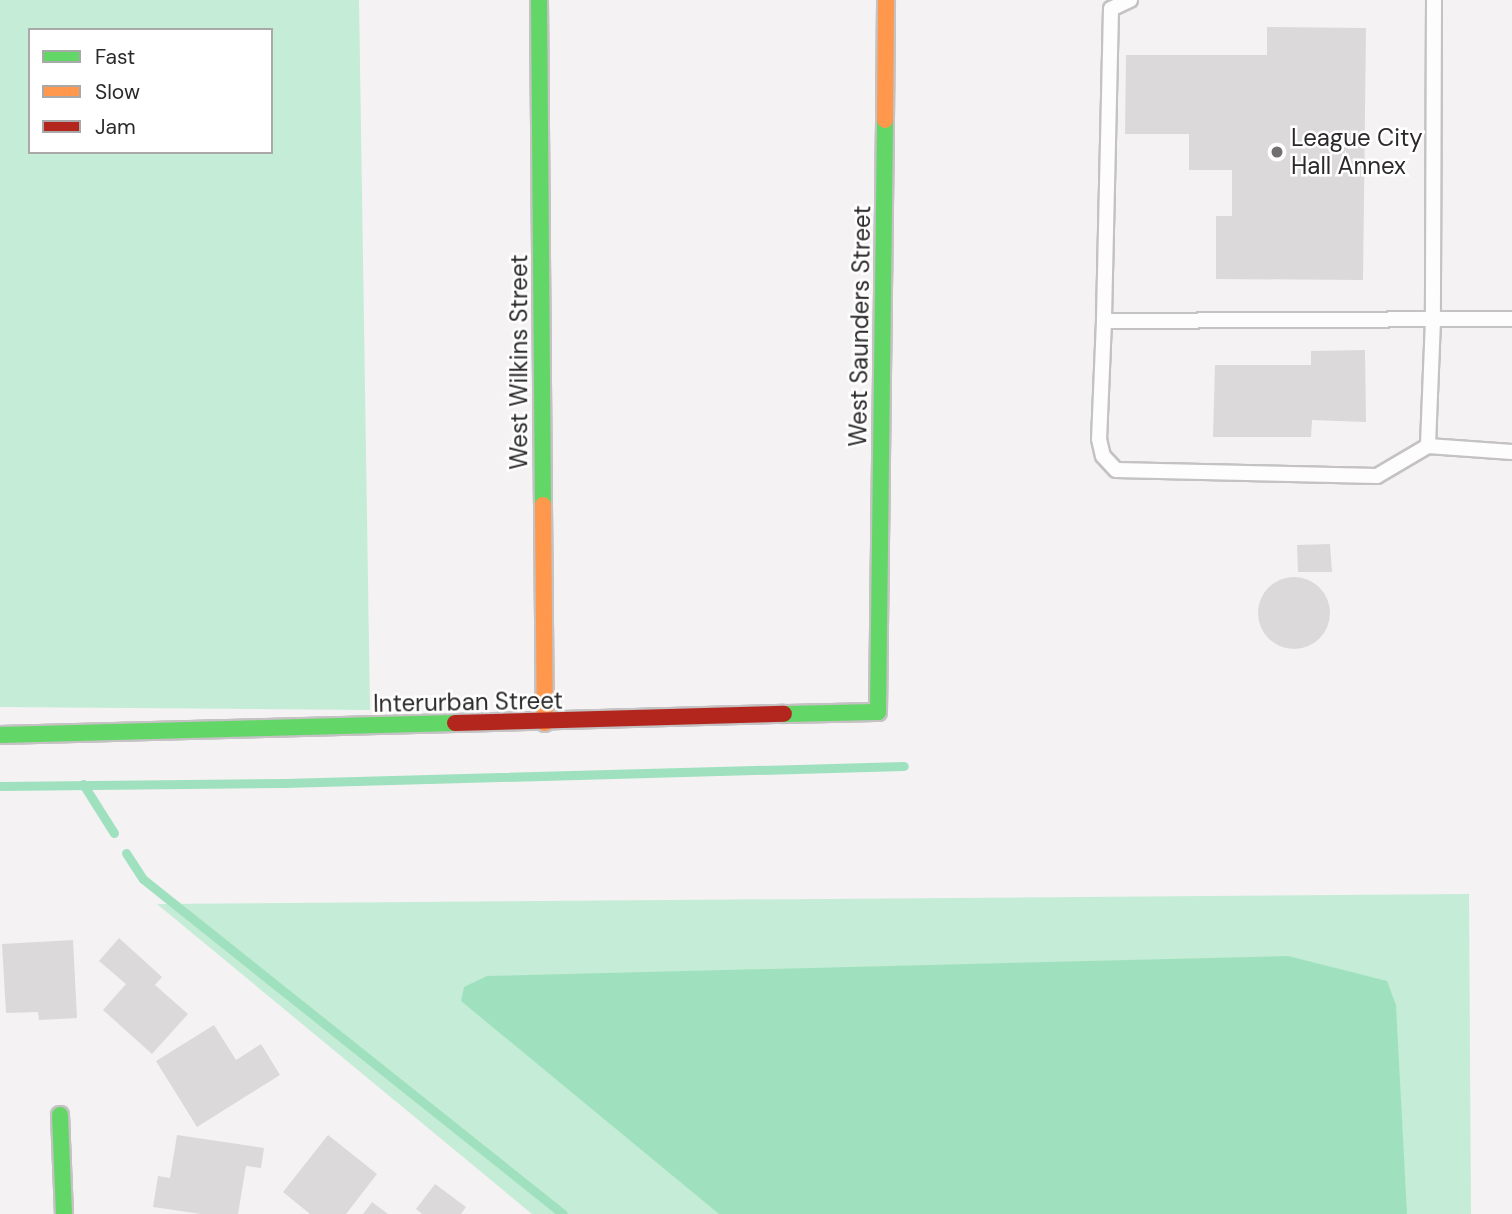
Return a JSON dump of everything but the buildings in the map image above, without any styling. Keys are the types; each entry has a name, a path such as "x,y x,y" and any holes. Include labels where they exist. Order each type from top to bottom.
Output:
{"street":[{"name":"West Wilkins Street","path":"539,0 545,723"},
{"name":"West Saunders Street","path":"879,653 886,0"},
{"name":"Interurban Street","path":"0,735 545,723 878,712 879,653"},
{"path":"60,1115 64,1214"}],"lane":[{"path":"1130,0 1111,9 1099,439 1103,456 1116,470 1377,476 1428,446 1512,453"},
{"path":"1428,446 1433,320 1434,0"},
{"path":"1104,321 1512,319"}],"shaded area":[{"path":"0,0 359,0 370,710 0,707"},
{"path":"1469,894 1471,1214 532,1214 157,904"},
{"path":"1288,956 1387,981 1396,1005 1407,1214 719,1214 461,1001 464,987 487,976"}],"waterway":[{"path":"0,786 284,783 904,766"},
{"path":"83,784 114,833"},
{"path":"126,853 143,879 563,1214"}],"traffic: fast":[{"path":"539,0 543,505"},
{"path":"784,714 878,712 885,120"},
{"path":"0,735 455,723"},
{"path":"60,1115 64,1214"}],"traffic: slow":[{"path":"885,120 886,0"},
{"path":"543,505 545,723"}],"traffic: jam":[{"path":"455,723 784,714"}],"place":[{"name":"League City Hall Annex","path":"1277,152"}]}
